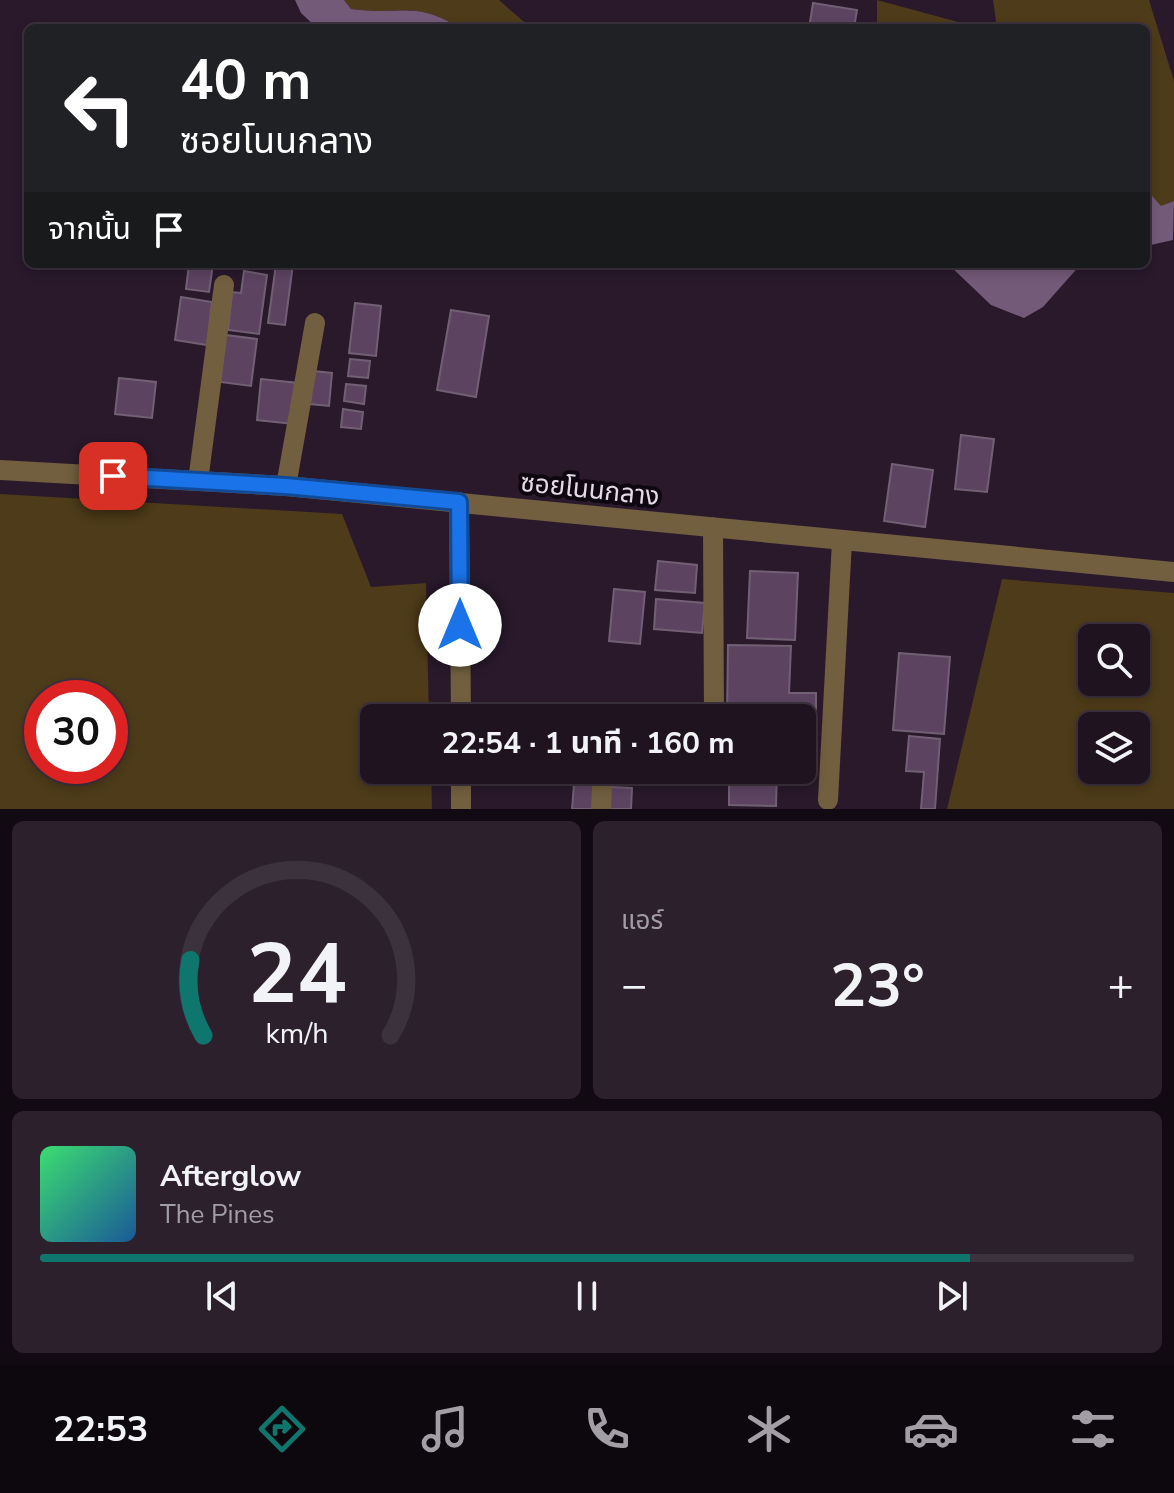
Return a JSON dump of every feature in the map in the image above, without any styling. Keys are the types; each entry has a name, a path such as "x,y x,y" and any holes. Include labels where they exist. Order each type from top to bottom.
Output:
{"street":[{"path":"198,481 224,285"},
{"path":"286,486 315,323"},
{"name":"ซอยโนนกลาง","path":"0,470 286,486 1174,572"},
{"path":"459,502 461,704"},
{"path":"713,527 714,704"},
{"path":"828,800 842,541"},
{"path":"461,784 461,809"},
{"path":"601,809 602,787"}],"shaded area":[{"path":"295,0 344,0 351,9 419,12 453,24 313,24 301,13"},
{"path":"344,0 499,0 526,24 453,24 419,12 351,9"},
{"path":"877,0 958,22 958,24 877,24"},
{"path":"993,0 1149,0 1174,81 1174,201 1161,207 1150,194 1150,24 996,24"},
{"path":"1150,194 1161,206 1174,201 1173,240 1150,245"},
{"path":"952,268 1077,268 1043,307 1024,318 991,305"},
{"path":"0,494 342,514 371,587 426,583 429,704 360,704 360,784 431,784 432,809 0,809"},
{"path":"1002,579 1174,593 1174,809 947,809"}],"building":[{"path":"813,3 857,10 855,24 810,24"},
{"path":"189,268 212,268 209,292 186,289"},
{"path":"275,268 292,268 285,325 268,323"},
{"path":"244,271 267,275 259,334 228,330 232,292 241,293"},
{"path":"181,297 212,302 207,345 175,340"},
{"path":"355,303 381,306 376,356 349,353"},
{"path":"451,310 489,316 476,397 437,390"},
{"path":"226,335 257,339 251,386 220,382"},
{"path":"350,359 370,361 368,378 348,376"},
{"path":"313,371 332,373 329,406 310,404"},
{"path":"119,378 156,382 152,418 115,414"},
{"path":"261,379 298,383 293,424 257,420"},
{"path":"346,384 366,386 364,404 344,401"},
{"path":"343,409 363,412 361,429 341,427"},
{"path":"961,435 994,439 987,492 955,489"},
{"path":"892,464 933,470 925,527 884,521"},
{"path":"658,561 697,565 695,593 655,590"},
{"path":"750,571 798,573 795,640 747,638"},
{"path":"614,589 645,592 640,644 609,641"},
{"path":"656,599 705,603 702,633 654,629"},
{"path":"728,645 791,646 789,693 816,693 816,704 727,704"},
{"path":"899,653 950,657 944,734 893,730"},
{"path":"909,736 940,739 935,809 921,809 924,772 906,771"},
{"path":"574,784 596,785 595,809 572,809"},
{"path":"729,784 777,784 776,806 729,805"},
{"path":"610,787 632,788 631,809 608,809"}],"route":[{"path":"113,476 286,486 459,502 460,625"}]}
